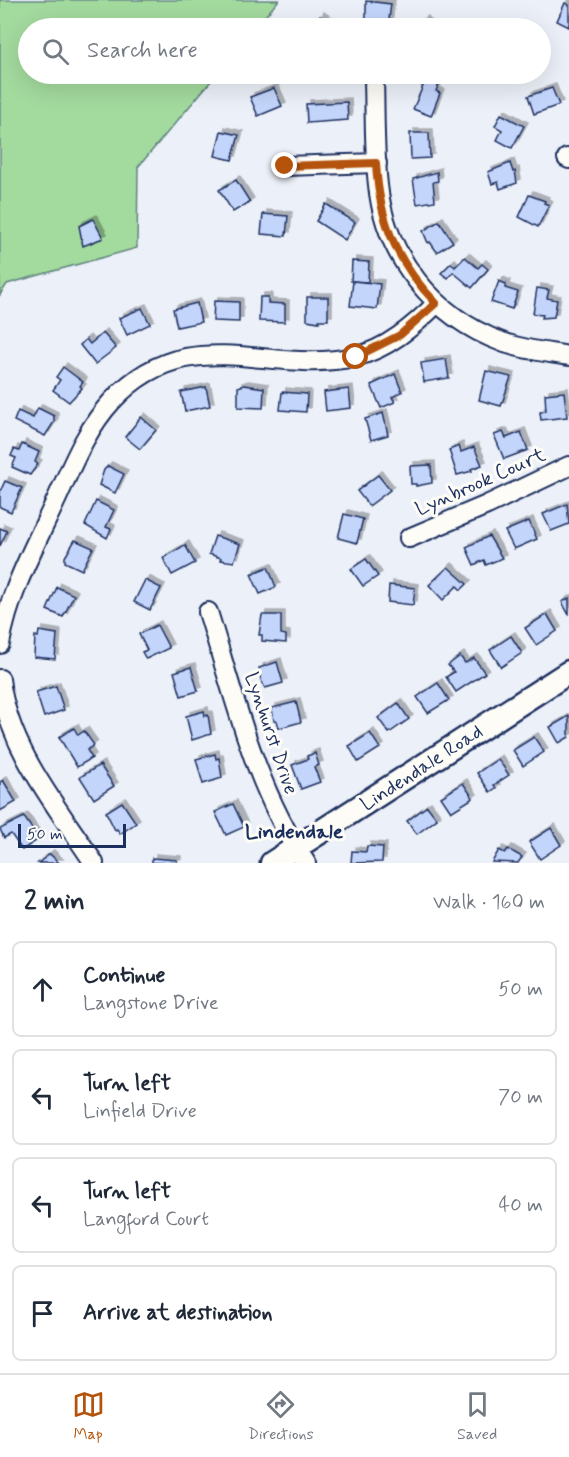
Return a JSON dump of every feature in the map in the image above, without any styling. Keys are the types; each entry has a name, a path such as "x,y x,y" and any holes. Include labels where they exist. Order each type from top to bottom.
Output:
{"street":[{"path":"374,84 376,163 382,209 393,243 403,264 436,303 477,331 501,342 526,349 569,356"},
{"path":"285,166 376,163"},
{"path":"0,644 11,598 82,444 105,410 128,386 163,365 196,356 219,354 320,360 356,357 400,335 436,303"},
{"name":"Lynbrook Court","path":"410,538 569,466"},
{"name":"Lynhurst Drive","path":"208,612 262,781 275,811 301,855"},
{"name":"Lindendale Road","path":"272,863 301,855 569,672"},
{"path":"0,679 2,696 14,734 34,771 94,863"}],"green space":[{"path":"0,0 279,0 264,18 18,18 18,84 209,84 138,167 137,248 7,284 0,295"}],"building":[{"path":"366,1 391,4 389,18 366,18"},
{"path":"565,3 569,5 569,27 557,21"},
{"path":"419,84 439,84 436,91 440,93 431,116 413,109 423,86"},
{"path":"274,88 282,106 258,116 250,97"},
{"path":"552,88 559,105 534,114 528,96"},
{"path":"347,102 348,120 307,123 306,104"},
{"path":"501,114 524,126 512,148 497,140 502,130 495,126"},
{"path":"221,131 239,135 232,160 215,156"},
{"path":"410,133 429,133 430,158 411,159"},
{"path":"510,163 513,172 515,171 517,183 500,189 498,182 492,184 488,172"},
{"path":"437,172 438,181 433,182 435,201 417,204 413,179"},
{"path":"236,180 250,202 233,212 219,190"},
{"path":"529,195 549,205 538,227 519,217"},
{"path":"326,204 355,222 345,240 316,221"},
{"path":"263,214 288,216 286,236 261,234"},
{"path":"93,219 103,238 83,246 79,226"},
{"path":"439,221 453,242 437,252 430,242 428,243 423,231"},
{"path":"465,257 478,268 482,264 488,269 472,288 453,272 448,278 441,273 451,263 455,267"},
{"path":"352,261 369,262 368,282 351,281"},
{"path":"353,281 380,284 377,309 350,306"},
{"path":"499,281 506,284 505,288 518,292 512,309 491,302"},
{"path":"537,288 549,290 547,298 557,300 554,317 542,318 543,315 533,314"},
{"path":"260,297 268,297 268,303 285,304 285,322 259,321"},
{"path":"307,297 328,297 328,320 319,320 319,322 307,320"},
{"path":"214,301 239,302 239,322 213,321"},
{"path":"197,303 201,322 177,327 173,309"},
{"path":"142,308 150,324 127,335 119,318"},
{"path":"103,333 116,348 95,364 80,345 86,339 90,344"},
{"path":"446,359 449,378 424,382 421,363"},
{"path":"63,367 83,382 80,386 82,388 69,402 53,390 60,380 56,377"},
{"path":"486,371 511,377 501,406 479,400"},
{"path":"395,374 402,392 392,397 395,402 381,408 371,385"},
{"path":"244,385 264,388 263,408 238,407 238,387"},
{"path":"206,387 210,406 185,411 181,392"},
{"path":"349,389 351,408 326,411 324,392"},
{"path":"282,392 307,394 306,412 280,410"},
{"path":"564,392 567,417 541,420 540,412 546,411 545,394"},
{"path":"38,408 54,416 54,422 45,436 14,421 18,411 33,418"},
{"path":"383,413 388,435 371,440 365,419"},
{"path":"141,417 156,430 140,449 125,437"},
{"path":"503,432 506,438 521,432 528,450 504,459 494,435"},
{"path":"22,444 39,452 35,462 38,464 30,475 12,467 16,458 11,456 14,449 19,451"},
{"path":"459,446 461,452 474,447 482,465 471,469 472,471 457,475 449,450"},
{"path":"431,465 432,483 416,486 416,484 411,484 410,466"},
{"path":"108,466 124,474 115,493 99,485 104,470"},
{"path":"378,475 390,490 369,506 357,491"},
{"path":"5,481 22,488 11,512 0,507 0,492"},
{"path":"96,501 114,510 106,527 111,529 107,538 85,525"},
{"path":"567,504 569,524 551,531 543,514"},
{"path":"344,514 363,519 357,543 338,538"},
{"path":"529,521 537,539 514,549 505,531"},
{"path":"0,528 7,531 0,546"},
{"path":"215,536 240,544 234,562 220,560 221,558 209,554"},
{"path":"489,536 502,558 486,565 484,560 474,565 466,547"},
{"path":"75,540 93,548 82,570 65,562 65,557"},
{"path":"185,545 195,563 172,575 163,558"},
{"path":"366,559 378,576 363,586 351,569"},
{"path":"268,567 276,587 260,594 251,574"},
{"path":"448,567 467,584 461,590 457,586 443,600 429,585"},
{"path":"145,580 161,588 150,610 134,602"},
{"path":"389,585 415,588 413,605 388,602"},
{"path":"57,587 74,595 63,617 47,610"},
{"path":"569,598 569,615 562,602"},
{"path":"547,614 557,631 536,645 525,628"},
{"path":"262,615 281,615 281,634 286,635 286,643 262,641 262,635 259,635"},
{"path":"157,625 169,648 146,659 142,652 147,650 139,634"},
{"path":"39,631 57,634 55,659 34,657 35,636 38,637"},
{"path":"511,636 522,653 501,667 490,650"},
{"path":"460,656 465,663 474,658 485,673 456,692 446,677 454,672 448,665"},
{"path":"277,662 283,683 265,688 259,668"},
{"path":"191,667 198,691 181,696 174,672"},
{"path":"438,683 449,700 428,713 417,697"},
{"path":"56,686 64,710 44,717 36,692"},
{"path":"296,702 301,722 279,728 277,721 274,721 272,708"},
{"path":"398,703 409,719 389,733 378,718"},
{"path":"204,711 205,716 208,715 211,734 192,740 186,716"},
{"path":"569,716 569,737 559,743 550,727"},
{"path":"74,728 78,735 84,731 94,745 87,750 92,758 77,767 59,737"},
{"path":"370,733 380,748 358,762 349,746"},
{"path":"534,737 544,752 523,766 513,750"},
{"path":"315,753 319,765 314,767 320,782 301,789 292,765 308,759 307,756"},
{"path":"215,754 216,759 219,758 222,778 203,784 196,759"},
{"path":"498,759 509,775 494,785 496,788 490,792 477,773"},
{"path":"100,765 114,786 94,799 80,777"},
{"path":"3,780 16,802 0,811 0,782"},
{"path":"463,783 473,798 451,812 441,797"},
{"path":"122,802 136,823 120,834 117,829 115,830 106,812"},
{"path":"233,804 244,827 226,835 215,812"},
{"path":"427,806 437,819 417,834 407,821"},
{"path":"24,817 39,839 22,850 11,834 4,838 0,829"},
{"path":"551,828 561,845 540,859 529,842"},
{"path":"367,846 383,847 382,862 351,863 352,851 366,852"},
{"path":"508,849 522,857 518,863 492,862 499,850 505,853"},
{"path":"50,854 59,863 38,863"},
{"path":"152,858 177,860 177,863 152,863"}],"district":[{"name":"Lindendale","path":"294,831"}],"route":[{"path":"285,166 376,163 382,209 393,243 403,264 436,303 400,335 356,357"}]}
